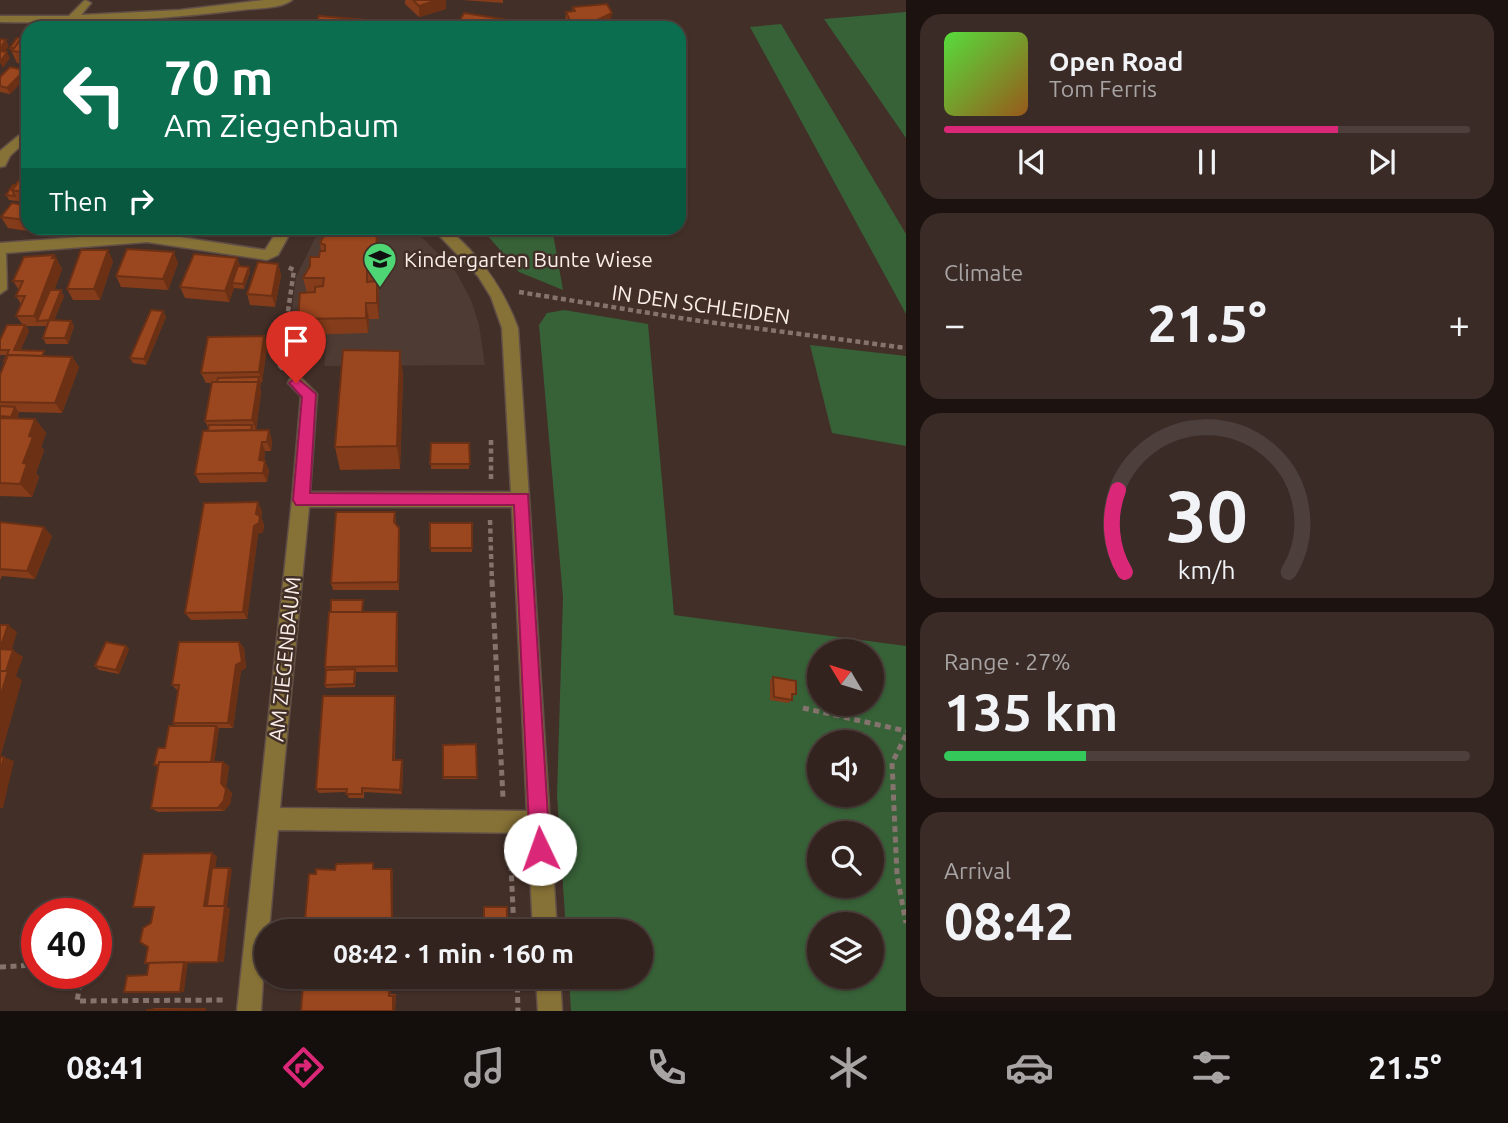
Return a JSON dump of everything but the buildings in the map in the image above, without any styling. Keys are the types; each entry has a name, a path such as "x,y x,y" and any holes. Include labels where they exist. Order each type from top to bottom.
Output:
{"street":[{"path":"130,21 287,0"},
{"path":"71,20 86,3"},
{"path":"0,19 79,21"},
{"path":"0,163 4,153 21,138"},
{"path":"0,248 147,237 267,255 273,251 282,235"},
{"path":"447,235 470,255 493,284 503,305 511,338 544,919"},
{"path":"0,255 0,289"},
{"name":"AM ZIEGENBAUM","path":"249,1005 301,500 309,394 296,383"},
{"path":"301,500 522,499"},
{"path":"267,819 539,822"},
{"path":"549,989 550,1011"}],"path":[{"path":"267,255 294,270 280,366 296,383"},
{"name":"IN DEN SCHLEIDEN","path":"493,284 531,296 906,348"},
{"path":"491,428 500,783 509,822 513,919"},
{"path":"803,708 906,733 892,763 897,875 906,923"},
{"path":"0,967 21,966"},
{"path":"79,989 77,1000 249,1005"},
{"path":"517,989 518,1011"}],"shaded area":[{"name":"Kindergarten Bunte Wiese","path":"317,235 420,235 456,272 471,300 479,325 485,365 324,366 327,341 288,341 296,277"}],"green space":[{"path":"906,12 906,138 824,19"},
{"path":"781,24 906,234 906,314 750,27"},
{"path":"487,235 553,235 563,290 519,272"},
{"path":"564,310 648,324 674,615 854,639 807,639 807,716 884,716 884,643 906,646 906,1011 571,1011 570,989 653,989 653,919 565,919 557,795 563,597 539,325 547,313"},
{"path":"810,345 906,356 906,446 832,433"}],"place":[{"name":"Kindergarten Bunte Wiese","path":"380,289"}],"route":[{"path":"296,383 309,394 301,500 522,499 540,849"}]}
